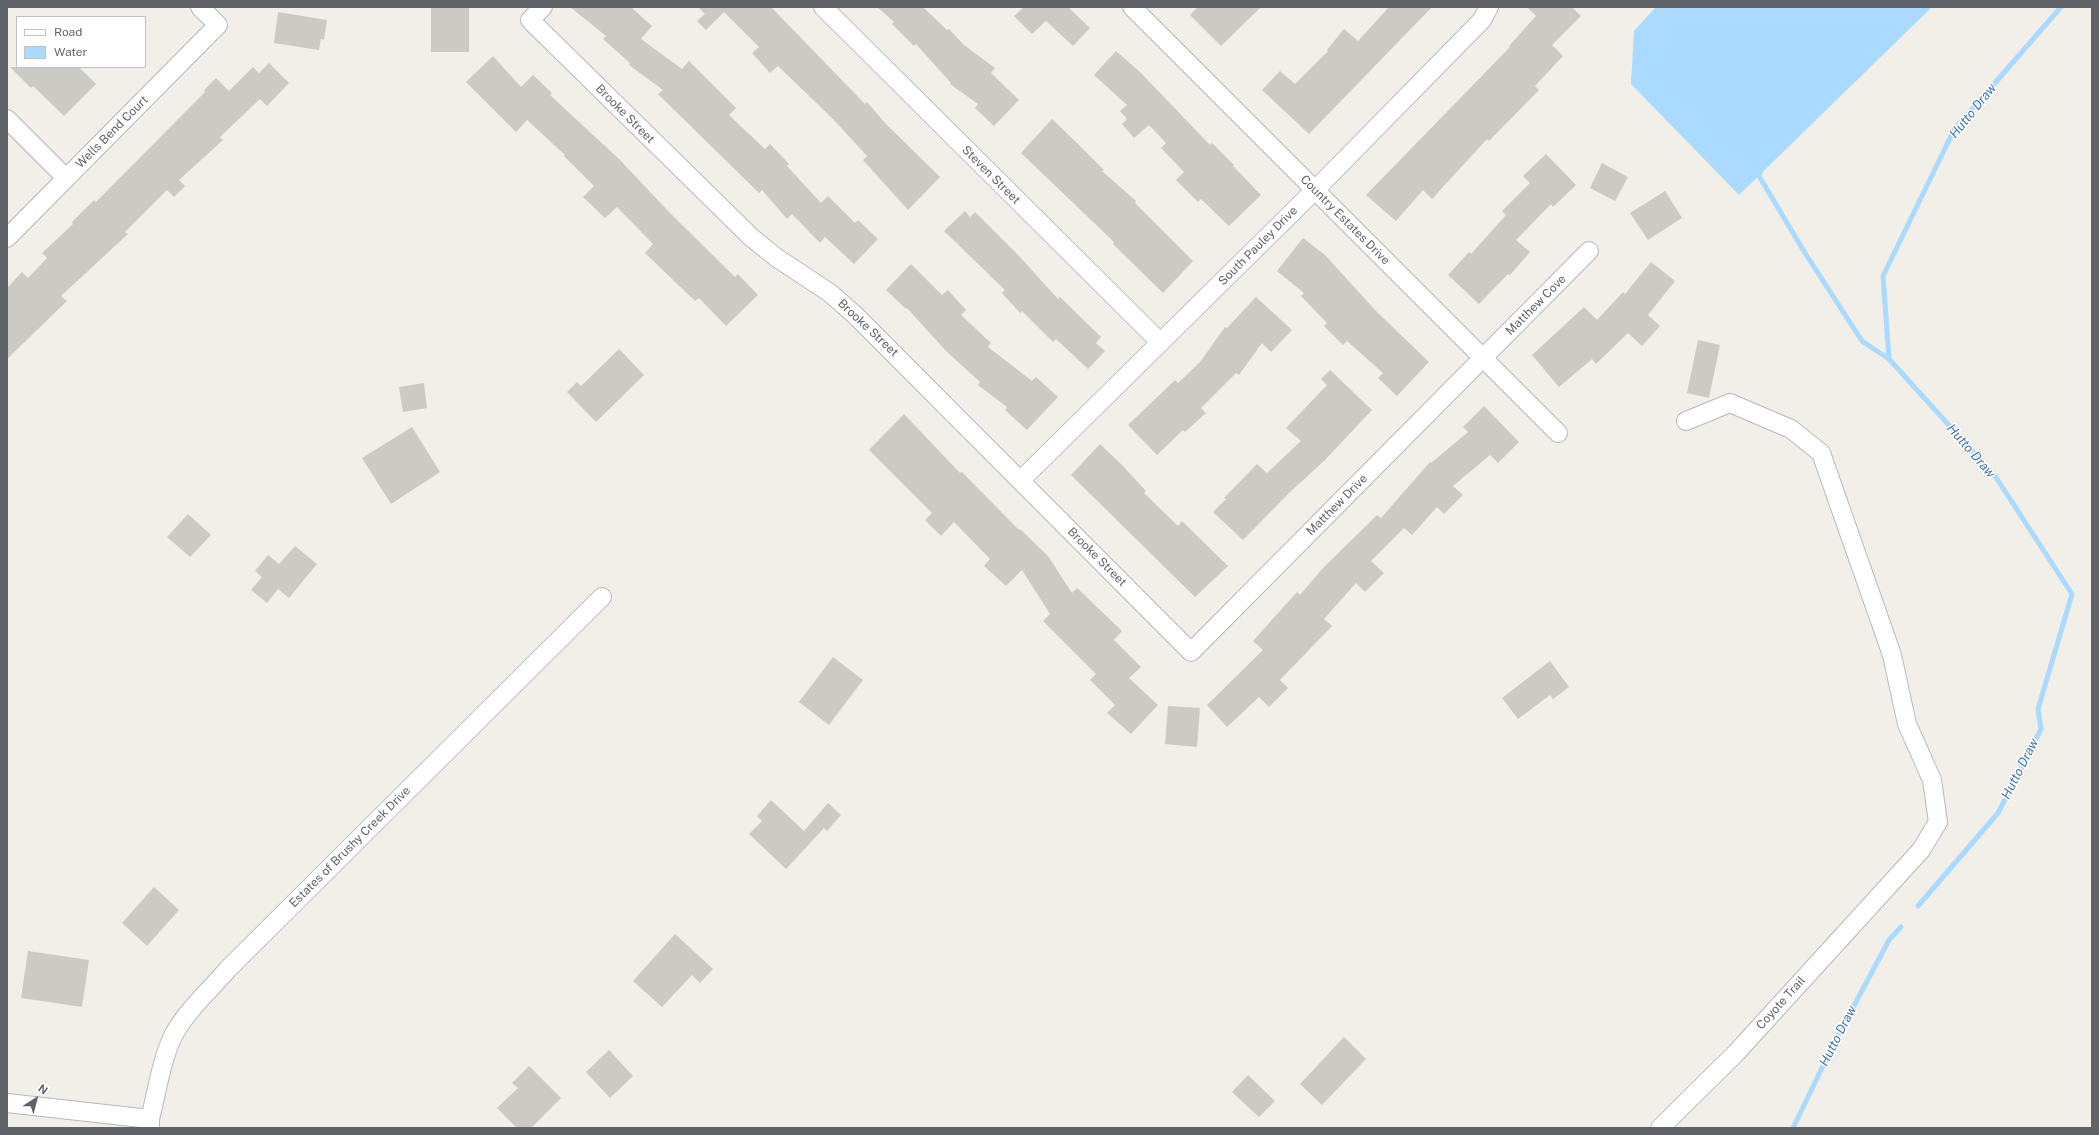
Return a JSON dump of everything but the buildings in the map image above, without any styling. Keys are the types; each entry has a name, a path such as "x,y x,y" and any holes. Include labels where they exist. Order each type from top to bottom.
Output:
{"street":[{"name":"Wells Bend Court","path":"7,238 218,25 200,7"},
{"name":"Brooke Street","path":"543,7 530,20 746,233 777,258 830,294 855,315 1191,652"},
{"name":"Steven Street","path":"823,7 1160,342"},
{"name":"South Pauley Drive","path":"1020,480 1315,190 1482,20 1489,7"},
{"name":"Country Estates Drive","path":"1142,10 1315,190 1558,433"},
{"path":"7,119 66,178"},
{"name":"Matthew Cove","path":"1483,358 1589,251"},
{"name":"Matthew Drive","path":"1191,652 1483,358"},
{"name":"Coyote Trail","path":"1660,1128 1736,1053 1899,875 1921,850 1938,822 1932,780 1907,724 1892,655 1822,453 1791,429 1730,403 1686,421"},
{"name":"Estates of Brushy Creek Drive","path":"150,1124 173,1036 190,1012 228,969 602,597"},
{"path":"7,1103 150,1124"}],"water":[{"path":"1656,7 1932,7 1739,195 1631,84 1634,31"}],"waterway":[{"name":"Hutto Draw","path":"1918,906 1998,813 2041,729 2038,709 2072,594 1995,476 1889,359 1883,276 1954,130 2061,7"},
{"path":"1761,170 1759,176 1805,253 1862,341 1889,359"},
{"name":"Hutto Draw","path":"1793,1128 1833,1045 1889,940 1901,927"}]}
